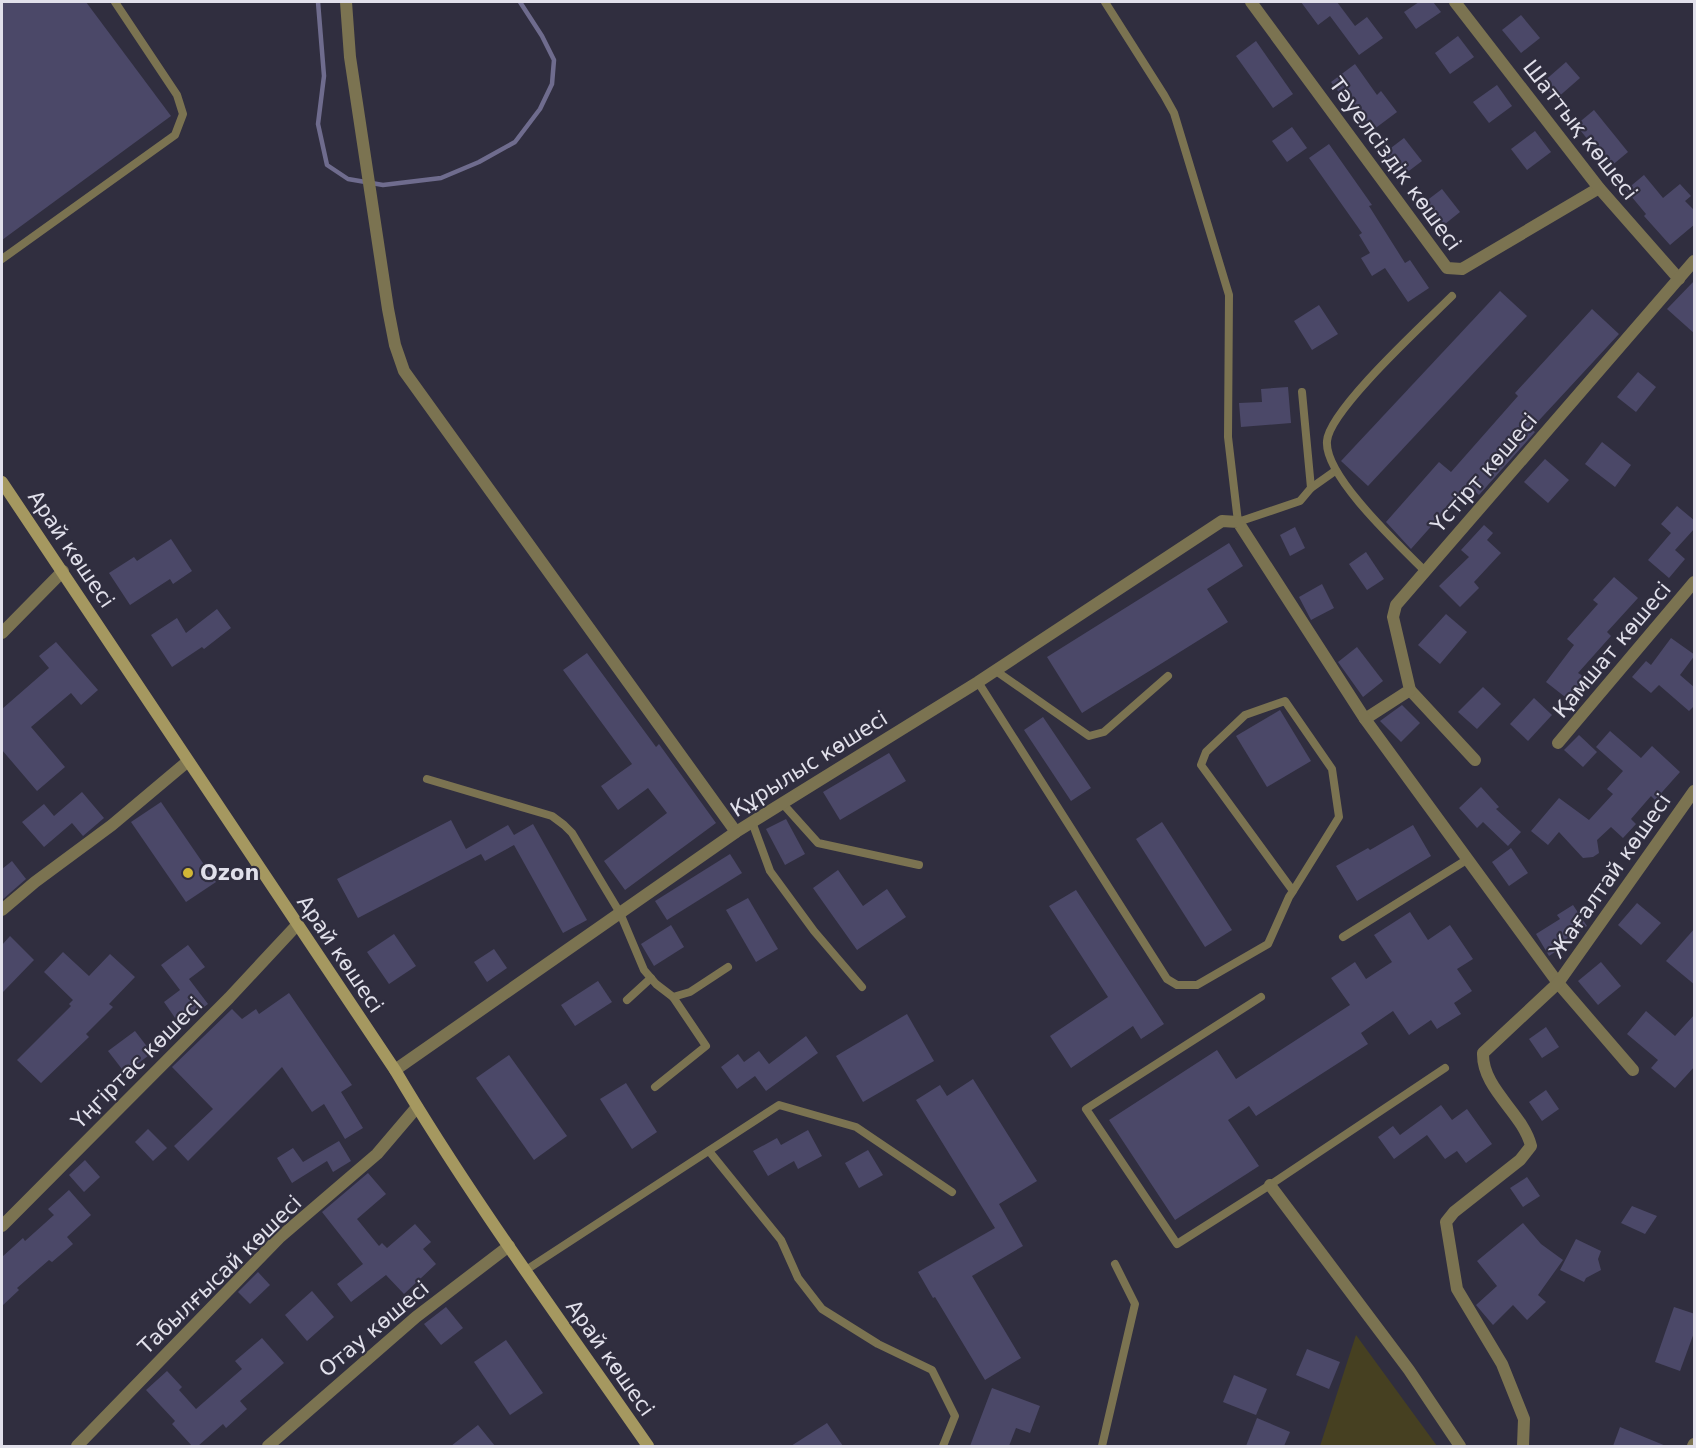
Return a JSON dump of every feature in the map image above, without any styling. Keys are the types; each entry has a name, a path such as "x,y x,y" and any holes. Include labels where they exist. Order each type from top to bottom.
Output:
{"main road":[{"name":"Арай көшесі","path":"2,482 395,1070 509,1246 648,1446"}],"street":[{"path":"346,2 350,57 388,309 395,345 404,371 736,832"},
{"name":"Тәуелсіздік көшесі","path":"1251,2 1447,268 1462,269 1599,188"},
{"name":"Шаттық көшесі","path":"1455,2 1599,188 1679,279"},
{"name":"Үстірт көшесі","path":"1410,690 1394,617 1396,605 1695,261"},
{"name":"Құрылыс көшесі","path":"395,1070 736,832 996,671 1222,521 1238,522"},
{"path":"1238,522 1365,719 1558,983 1633,1070"},
{"path":"2,633 63,572"},
{"name":"Қамшат көшесі","path":"1558,743 1695,582"},
{"path":"1365,719 1410,690 1475,760"},
{"path":"2,910 35,882 112,825 188,762"},
{"name":"Жағалтай көшесі","path":"1524,1419 1502,1364 1457,1289 1446,1222 1454,1212 1520,1160 1531,1146 1529,1135 1490,1079 1483,1063 1483,1053 1558,983 1695,791"},
{"name":"Үңгіртас көшесі","path":"2,1226 229,998 297,925"},
{"name":"Табылғысай көшесі","path":"77,1446 279,1238 377,1154 417,1107"},
{"path":"1270,1185 1409,1370 1460,1446"},
{"name":"Отау көшесі","path":"268,1446 416,1317 509,1246"},
{"path":"1523,1446 1524,1419"},
{"path":"1524,1419 1532,1446"}],"lane":[{"path":"2,259 176,135 183,114 177,95 115,2"},
{"path":"1105,2 1174,113 1229,295 1228,436 1238,522 1300,501 1311,488 1335,471"},
{"path":"1425,571 1389,535 1335,471 1327,441 1340,412 1393,354 1452,296"},
{"path":"1302,392 1311,488"},
{"path":"996,671 1089,736 1104,732 1168,676"},
{"path":"978,682 1167,979 1177,985 1197,985 1268,944 1293,891 1339,817 1332,769 1286,701 1245,715 1206,752 1201,765 1293,891"},
{"path":"427,779 552,816 572,833 620,913 644,970 673,997 706,1046 655,1087"},
{"path":"783,804 818,843 919,865"},
{"path":"752,822 770,872 814,931 862,987"},
{"path":"1344,937 1468,859"},
{"path":"673,997 690,992 728,968"},
{"path":"627,1000 651,978"},
{"path":"1261,997 1086,1109 1177,1244 1445,1068"},
{"path":"526,1270 779,1105 856,1127 952,1192"},
{"path":"709,1151 781,1240 798,1278 822,1309 878,1344 932,1370 955,1416 944,1446"},
{"path":"1102,1446 1135,1304 1115,1264"}],"shaded area":[{"path":"1356,1335 1437,1446 1320,1446"}],"building":[{"path":"2,2 86,2 171,116 2,240"},
{"path":"1301,2 1337,2 1355,26 1367,17 1383,38 1359,55 1330,16 1318,25"},
{"path":"1419,2 1433,2 1441,12 1416,29 1404,12"},
{"path":"1521,15 1540,38 1521,53 1502,30"},
{"path":"1458,36 1474,57 1450,74 1435,53"},
{"path":"1256,41 1293,94 1273,108 1236,56"},
{"path":"1566,62 1580,78 1556,99 1542,83"},
{"path":"1355,64 1377,95 1381,91 1397,112 1373,130 1351,100 1347,103 1331,82"},
{"path":"1497,85 1512,106 1489,123 1473,102"},
{"path":"1594,110 1628,152 1610,167 1576,125"},
{"path":"1292,127 1307,148 1287,162 1272,141"},
{"path":"1535,131 1551,152 1527,170 1511,149"},
{"path":"1404,138 1422,161 1401,177 1383,154"},
{"path":"1329,144 1372,205 1369,206 1405,263 1410,260 1429,288 1408,302 1385,268 1372,276 1361,258 1370,253 1359,235 1362,233 1309,158"},
{"path":"1644,175 1663,198 1680,184 1691,196 1685,201 1695,211 1695,224 1670,245 1644,216 1646,214 1626,190"},
{"path":"1442,189 1460,212 1440,228 1421,205"},
{"path":"1695,280 1695,334 1667,309"},
{"path":"1500,291 1527,316 1368,486 1341,461"},
{"path":"1319,305 1338,334 1312,350 1294,321"},
{"path":"1592,309 1619,334 1531,429 1535,432 1479,495 1468,485 1411,549 1386,522 1439,462 1451,472 1518,396 1515,393"},
{"path":"1638,372 1656,387 1636,412 1617,397"},
{"path":"1288,387 1291,423 1241,427 1239,403 1262,402 1261,389"},
{"path":"1602,442 1631,465 1615,487 1585,464"},
{"path":"1545,459 1569,480 1548,503 1524,482"},
{"path":"1677,506 1695,521 1695,528 1675,550 1685,559 1669,578 1648,560 1671,533 1661,524"},
{"path":"1484,525 1493,533 1487,540 1501,553 1474,582 1479,588 1460,607 1439,586 1469,557 1461,550"},
{"path":"1295,527 1305,548 1290,556 1280,535"},
{"path":"171,539 192,571 173,584 170,579 130,605 109,573 134,557 137,561"},
{"path":"1229,543 1243,566 1207,589 1228,622 1082,713 1047,657"},
{"path":"1366,552 1384,579 1367,590 1349,564"},
{"path":"1614,577 1638,598 1607,632 1611,636 1578,673 1586,678 1569,700 1546,682 1574,645 1567,639 1598,604 1593,600"},
{"path":"1322,584 1334,608 1311,620 1299,597"},
{"path":"217,609 231,628 204,649 202,647 172,667 151,635 177,618 186,633"},
{"path":"1446,614 1467,632 1440,664 1418,645"},
{"path":"1671,638 1695,655 1680,675 1695,688 1695,705 1689,711 1659,685 1651,693 1632,677 1646,661 1651,665"},
{"path":"56,642 98,690 81,705 71,693 31,727 65,767 37,791 2,750 2,709 49,668 39,656"},
{"path":"1357,647 1383,681 1363,697 1338,662"},
{"path":"587,653 656,747 659,744 716,823 625,890 604,861 667,813 648,788 618,810 601,786 632,764 563,670"},
{"path":"1483,687 1501,704 1477,729 1458,712"},
{"path":"1534,698 1552,715 1528,741 1510,724"},
{"path":"1402,705 1420,723 1401,742 1380,721"},
{"path":"1280,710 1311,761 1267,787 1236,736"},
{"path":"1043,717 1091,788 1071,801 1024,730"},
{"path":"1610,731 1641,758 1652,746 1680,772 1655,800 1651,796 1631,819 1636,824 1623,838 1611,827 1597,840 1599,853 1593,857 1583,858 1559,832 1548,845 1531,831 1559,798 1589,820 1613,794 1607,789 1623,771 1596,747"},
{"path":"1579,735 1597,752 1583,767 1564,750"},
{"path":"889,753 906,781 840,820 823,792"},
{"path":"1481,787 1499,807 1496,809 1521,832 1508,846 1483,822 1477,828 1459,808"},
{"path":"82,792 104,818 83,836 72,823 44,847 22,822 44,804 54,816"},
{"path":"161,802 216,882 186,902 131,822"},
{"path":"786,819 805,854 785,865 766,829"},
{"path":"451,820 466,849 508,825 514,835 533,824 587,920 563,933 514,845 485,861 481,854 358,918 337,879"},
{"path":"1162,822 1232,930 1205,947 1136,839"},
{"path":"1413,825 1431,856 1357,901 1336,866 1368,848 1370,850"},
{"path":"1511,848 1528,873 1509,886 1492,862"},
{"path":"730,854 742,873 667,920 655,901"},
{"path":"12,861 26,879 2,900 2,869"},
{"path":"838,870 863,906 887,889 906,917 857,950 813,888"},
{"path":"1076,890 1164,1024 1141,1039 1133,1026 1071,1068 1050,1036 1108,997 1049,906"},
{"path":"748,898 778,949 756,962 726,910"},
{"path":"1637,903 1661,923 1641,945 1618,925"},
{"path":"1573,905 1587,926 1563,941 1565,945 1549,956 1536,934 1560,919 1557,915"},
{"path":"1410,912 1428,940 1450,925 1473,959 1457,969 1472,991 1454,1003 1461,1014 1437,1029 1431,1020 1409,1035 1393,1011 1361,1033 1368,1044 1256,1116 1249,1106 1228,1120 1259,1166 1175,1220 1109,1120 1217,1050 1236,1079 1350,1005 1331,978 1355,962 1366,979 1392,962 1374,935"},
{"path":"671,925 684,947 654,966 641,944"},
{"path":"1695,928 1695,985 1666,961"},
{"path":"394,934 416,966 389,984 367,952"},
{"path":"10,936 34,960 2,993 2,945"},
{"path":"188,945 205,967 189,979 208,1004 180,1025 164,1002 180,990 161,965"},
{"path":"494,949 507,968 487,982 474,962"},
{"path":"63,952 89,976 110,954 135,977 109,1004 113,1007 86,1034 89,1037 41,1083 17,1060 71,1006 69,1004 73,1000 44,972"},
{"path":"1601,962 1621,986 1598,1005 1578,981"},
{"path":"598,981 612,1002 575,1026 561,1005"},
{"path":"289,993 352,1085 341,1092 363,1128 345,1139 324,1104 312,1112 282,1067 188,1161 174,1146 213,1109 172,1067 232,1009 242,1019 256,1009 259,1014"},
{"path":"1646,1011 1675,1036 1695,1014 1695,1066 1675,1088 1651,1068 1658,1060 1627,1034"},
{"path":"907,1014 934,1061 863,1102 836,1056"},
{"path":"1546,1027 1559,1047 1542,1058 1529,1039"},
{"path":"135,1031 152,1053 125,1073 108,1051"},
{"path":"806,1036 818,1053 766,1091 755,1076 737,1089 721,1067 738,1054 744,1062 759,1051 769,1064"},
{"path":"509,1055 567,1136 534,1160 476,1078"},
{"path":"973,1079 1037,1181 999,1204 1023,1246 972,1276 1021,1358 985,1380 918,1272 995,1228 916,1100 940,1085 947,1096"},
{"path":"626,1083 657,1132 632,1149 600,1099"},
{"path":"1546,1090 1559,1109 1542,1121 1529,1102"},
{"path":"1441,1105 1452,1120 1467,1109 1492,1144 1466,1163 1457,1151 1445,1159 1427,1135 1394,1159 1378,1137 1393,1126 1400,1135"},
{"path":"148,1129 167,1148 153,1161 135,1142"},
{"path":"808,1130 822,1156 798,1169 794,1161 768,1176 753,1151 777,1138 781,1145"},
{"path":"339,1141 351,1161 333,1172 327,1161 292,1183 277,1158 293,1148 303,1162"},
{"path":"868,1150 883,1175 859,1188 845,1163"},
{"path":"85,1160 100,1177 84,1192 69,1175"},
{"path":"368,1173 386,1194 357,1219 379,1246 382,1243 387,1248 415,1224 431,1242 423,1249 436,1264 404,1294 386,1275 351,1302 337,1284 363,1264 322,1212"},
{"path":"1527,1177 1540,1196 1523,1207 1510,1188"},
{"path":"69,1190 91,1215 67,1237 73,1244 52,1262 49,1260 17,1288 19,1290 2,1306 2,1257 23,1238 25,1241 54,1215 48,1209"},
{"path":"1632,1206 1657,1216 1645,1234 1621,1223"},
{"path":"1523,1223 1541,1244 1563,1260 1538,1295 1546,1302 1527,1320 1513,1305 1493,1325 1476,1305 1497,1286 1477,1261"},
{"path":"1576,1239 1601,1251 1598,1259 1601,1270 1586,1278 1584,1282 1560,1270"},
{"path":"258,1272 270,1285 250,1304 238,1292"},
{"path":"312,1291 334,1317 307,1341 285,1315"},
{"path":"446,1307 463,1328 441,1345 424,1324"},
{"path":"1674,1307 1695,1314 1695,1330 1680,1371 1655,1362"},
{"path":"262,1338 284,1363 240,1401 247,1409 226,1428 223,1424 198,1446 192,1446 172,1424 175,1421 146,1390 167,1371 182,1387 179,1390 196,1409 242,1369 235,1361"},
{"path":"506,1340 543,1393 510,1415 474,1362"},
{"path":"1307,1349 1340,1362 1329,1389 1296,1375"},
{"path":"1234,1375 1267,1389 1256,1415 1223,1402"},
{"path":"992,1388 1040,1406 1030,1433 1016,1428 1009,1446 970,1446"},
{"path":"1257,1418 1290,1432 1284,1446 1246,1446"},
{"path":"827,1423 843,1446 791,1446"},
{"path":"478,1425 495,1446 451,1446"},
{"path":"1620,1427 1666,1446 1613,1446"}],"waterway":[{"path":"318,2 324,76 318,124 327,165 348,179 383,185 441,178 479,162 515,142 540,109 552,84 554,60 520,2"}],"place":[{"name":"Ozon","path":"188,873"}]}
